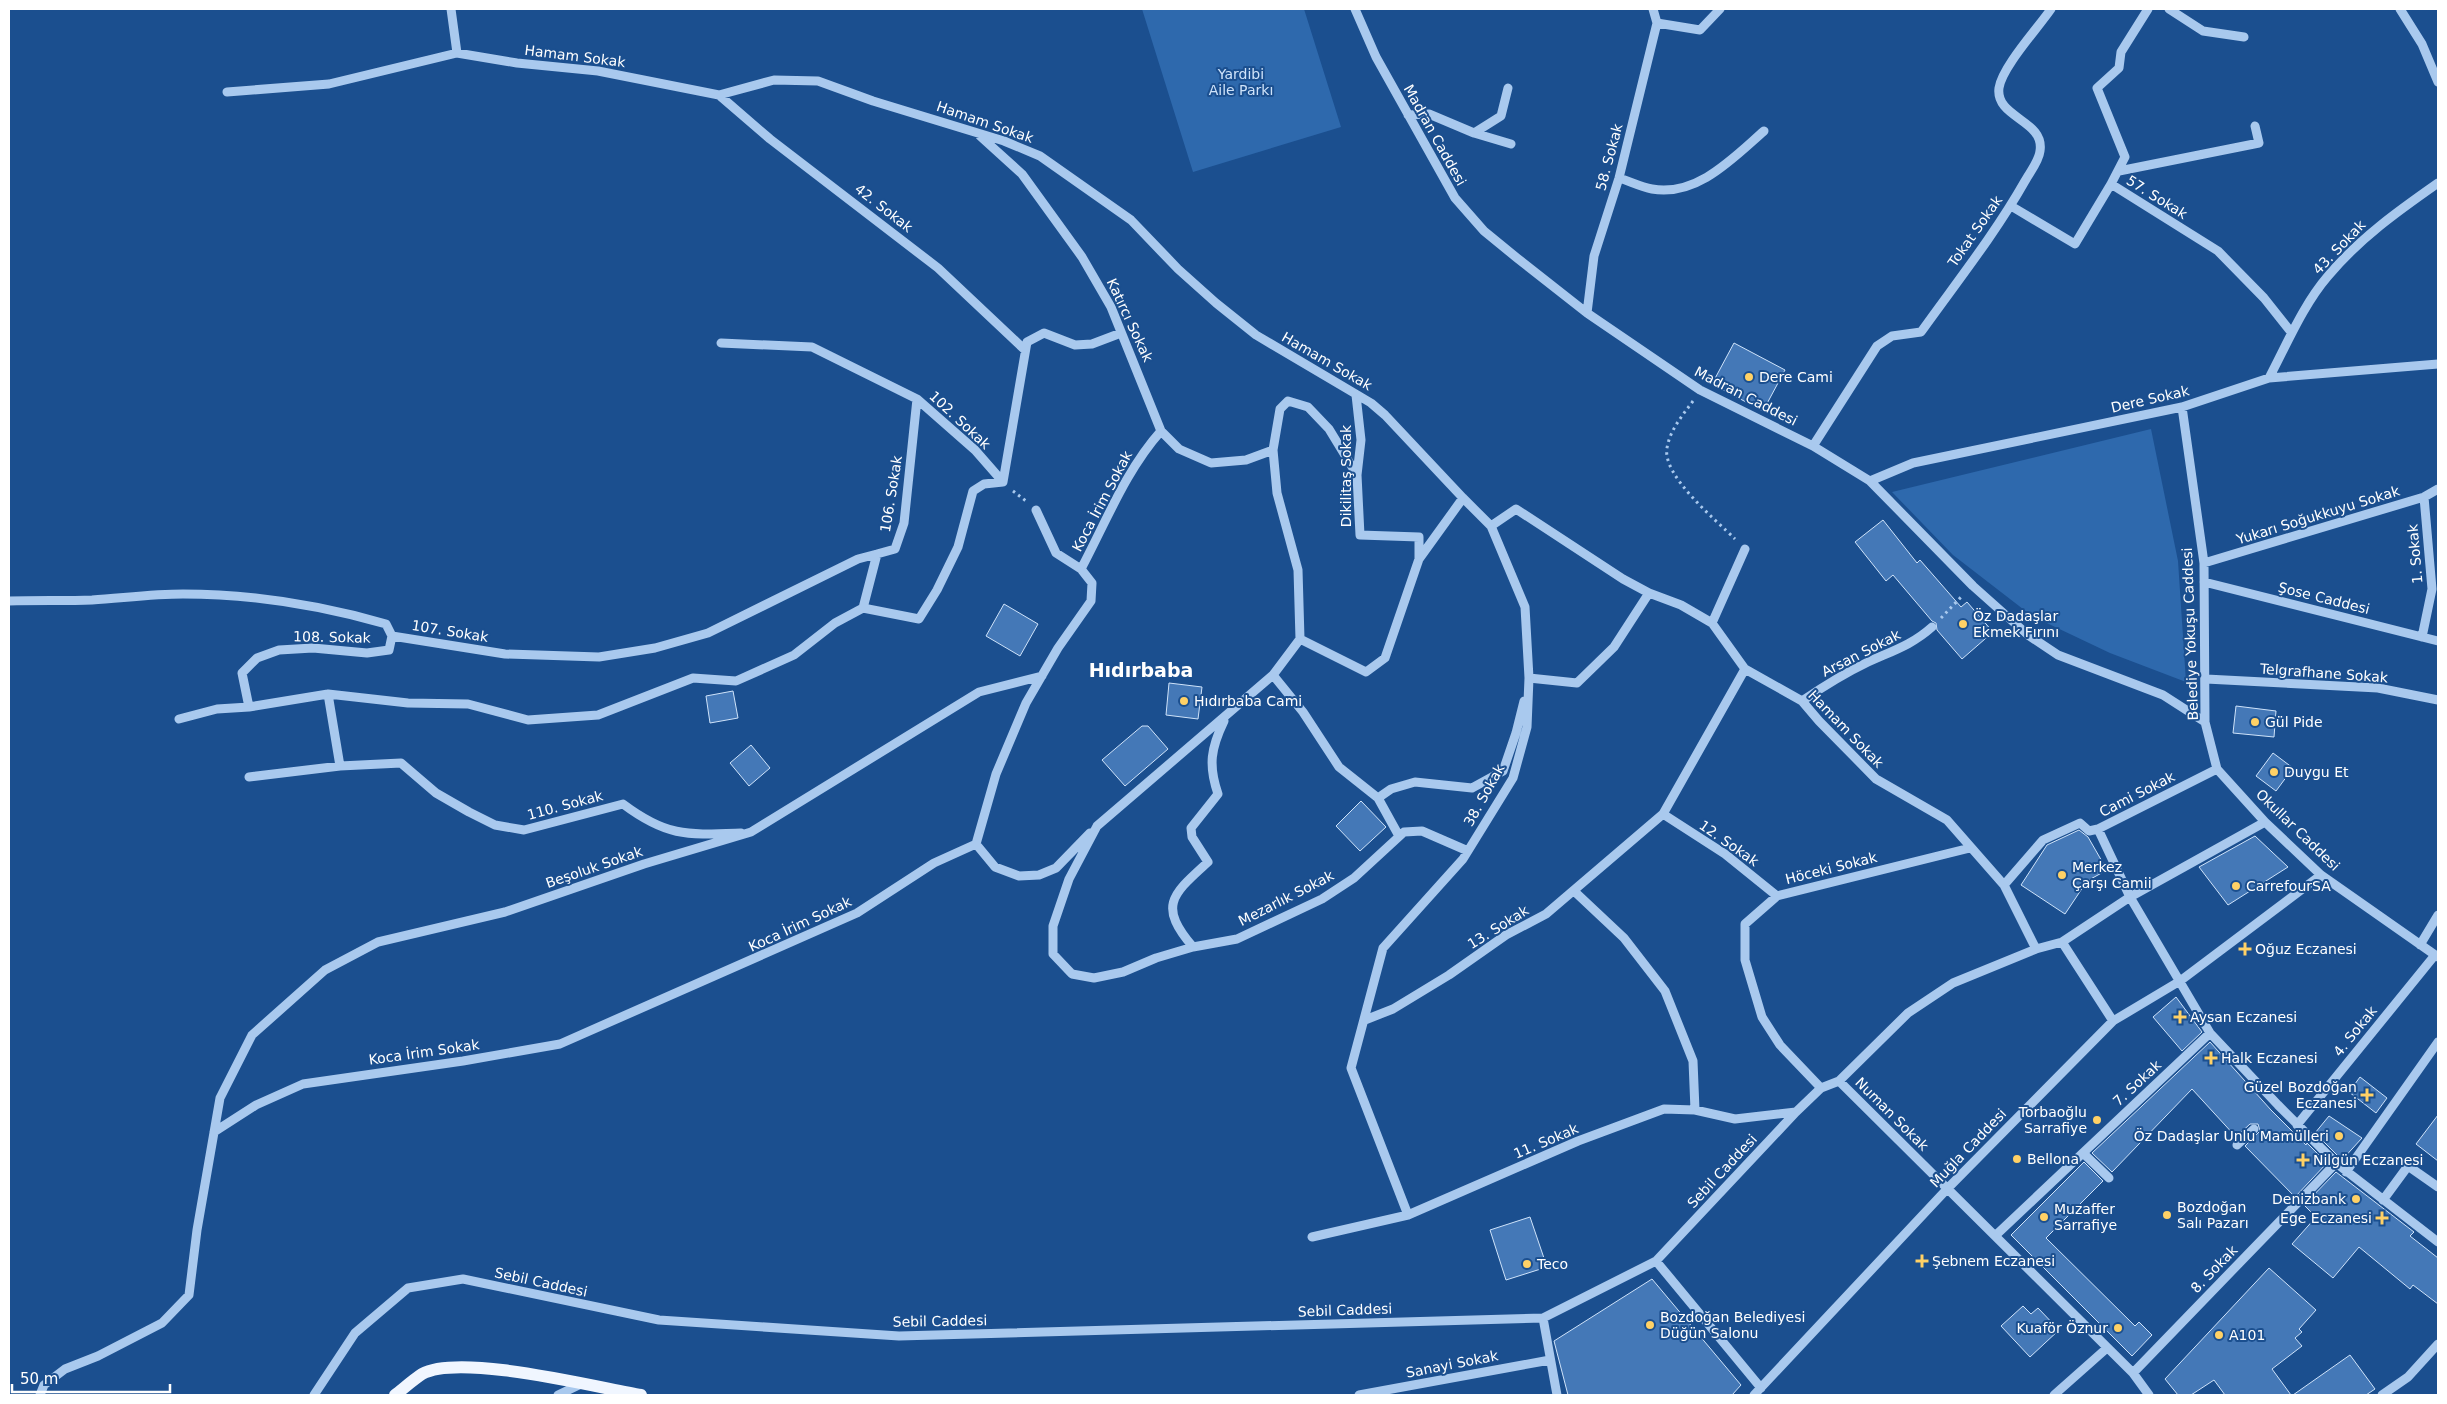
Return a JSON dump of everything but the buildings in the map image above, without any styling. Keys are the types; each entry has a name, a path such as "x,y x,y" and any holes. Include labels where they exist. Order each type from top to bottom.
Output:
{"main road":[{"path":"395,1395 424,1373 453,1367 487,1367 640,1395"}],"street":[{"path":"227,92 329,84 458,53 451,9"},
{"name":"Madran Caddesi","path":"1355,9 1376,57 1408,115 1460,204 1484,231 1587,313 1700,390 1813,446 1870,480 1973,586 2028,635 2058,655 2163,695 2206,722"},
{"name":"58. Sokak","path":"1587,313 1594,256 1619,178 1657,23 1653,9"},
{"path":"1657,23 1700,30 1720,9"},
{"name":"Tokat Sokak","path":"1813,446 1877,346 1892,336 1921,332 2011,206 2040,152 2041,141 2036,131 2003,104 1998,89 2004,73 2051,9"},
{"path":"2111,184 2125,157 2098,88 2119,68 2121,52 2148,9"},
{"path":"2169,9 2203,31 2244,37"},
{"path":"2400,9 2422,44 2438,82"},
{"name":"Hamam Sokak","path":"458,53 598,71 719,95 774,80 818,81 978,135 1004,141 1040,156 1131,220 1178,269 1216,304 1256,335 1385,414 1491,526 1516,509 1623,579 1649,593 1681,605 1712,624 1745,669 1802,701 1876,779 1947,820 2004,885 2036,949"},
{"path":"1474,133 1501,116 1508,88"},
{"name":"42. Sokak","path":"719,95 770,139 938,268 1026,350"},
{"path":"1408,115 1429,114 1474,133 1511,144"},
{"path":"2119,171 2259,144 2255,126"},
{"path":"1619,178 1652,189 1683,188 1707,178 1764,131"},
{"name":"Katırcı Sokak","path":"978,135 1022,174 1082,257 1111,307 1162,431 1179,449 1211,463 1246,460 1273,450"},
{"name":"43. Sokak","path":"2269,378 2291,332 2327,276 2393,214 2438,183"},
{"name":"57. Sokak","path":"2011,206 2075,244 2111,184 2218,251 2264,298 2291,332"},
{"path":"179,719 217,709 248,707 328,694 408,703 468,704 528,720 598,715 693,678 736,681 794,655 835,623 863,608 919,619 937,590 958,547 973,491 984,484 1003,482 1027,342 1044,333 1075,345 1092,344 1121,333"},
{"name":"102. Sokak","path":"721,343 812,347 917,399 975,450 1003,482"},
{"name":"Dere Sokak","path":"1870,480 1913,463 2182,407 2269,378 2438,364"},
{"name":"Dikilitaş Sokak","path":"1356,395 1361,440 1357,474 1360,536 1419,537 1420,560"},
{"name":"106. Sokak","path":"877,554 895,549 904,523 917,399"},
{"path":"976,844 995,867 1018,876 1039,875 1056,868 1097,826 1273,674 1300,639 1298,570 1276,493 1273,450 1280,409 1288,401 1308,407 1329,429 1357,474"},
{"name":"Belediye Yokuşu Caddesi","path":"2182,407 2204,563 2206,722 2217,769"},
{"name":"Koca İrim Sokak","path":"214,1132 256,1105 303,1084 463,1062 560,1044 858,913 934,863 976,844 996,774 1026,703 1091,601 1092,583 1081,569 1146,448 1162,431"},
{"name":"Yukarı Soğukkuyu Sokak","path":"2204,563 2424,497 2438,489"},
{"name":"1. Sokak","path":"2422,637 2432,589 2424,497"},
{"path":"1300,639 1366,672 1385,658 1420,560 1463,498"},
{"path":"1036,510 1056,553 1081,569"},
{"name":"38. Sokak","path":"1366,1020 1383,948 1463,859 1513,778 1527,727 1530,678 1525,607 1491,526"},
{"path":"1712,624 1745,549"},
{"path":"863,608 877,554"},
{"name":"107. Sokak","path":"9,601 92,600 183,594 245,596 298,603 357,616 386,624 392,636 505,654 599,657 655,648 708,633 832,572 877,554"},
{"name":"Şose Caddesi","path":"2204,582 2438,641"},
{"path":"1378,798 1391,789 1415,782 1472,788 1503,771 1516,732 1530,678 1577,683 1614,647 1649,593"},
{"name":"Arsan Sokak","path":"1802,701 1836,678 1870,661 1899,650 1920,638 1932,627"},
{"name":"108. Sokak","path":"248,707 242,673 257,658 279,650 313,648 367,653 389,650 392,636"},
{"name":"13. Sokak","path":"1366,1020 1393,1009 1449,975 1506,935 1546,914 1663,814 1745,669"},
{"path":"1273,674 1303,712 1339,767 1378,798 1399,836 1404,832 1422,831 1468,851"},
{"name":"Beşoluk Sokak","path":"40,1395 44,1385 65,1370 98,1356 162,1323 189,1295 220,1098 252,1035 325,970 378,942 505,912 644,864 751,832 979,692 1042,676"},
{"name":"Telgrafhane Sokak","path":"2206,679 2378,688 2438,700"},
{"path":"328,694 340,766"},
{"path":"1193,947 1176,927 1172,902 1181,887 1208,862 1192,837 1191,828 1218,794 1213,781 1212,758 1214,742 1226,716"},
{"name":"110. Sokak","path":"249,777 340,766 402,763 436,792 495,825 524,830 622,804 664,830 695,835 751,832"},
{"name":"Okullar Caddesi","path":"2217,769 2265,822 2321,874 2436,956"},
{"name":"Cami Sokak","path":"2004,885 2043,840 2080,823 2089,831 2098,829 2217,769"},
{"name":"12. Sokak","path":"1663,814 1725,854 1777,896"},
{"name":"Sebil Caddesi","path":"314,1395 355,1333 408,1288 463,1279 659,1320 900,1336 1543,1318 1656,1261 1796,1112 1821,1088 1839,1081 1908,1012 1953,983 2036,949 2062,942 2130,897 2265,822"},
{"name":"Mezarlık Sokak","path":"1097,826 1069,879 1053,926 1053,954 1072,974 1094,978 1123,972 1156,958 1193,947 1237,939 1322,899 1354,878 1399,836"},
{"path":"2098,829 2130,897 2210,1033 2297,1126 2336,1163 2438,1242"},
{"name":"Höceki Sokak","path":"1821,1088 1780,1045 1762,1017 1745,960 1745,924 1777,896 1970,848"},
{"name":"Muğla Caddesi","path":"1758,1392 1948,1188 2113,1021 2180,981 2321,874"},
{"path":"1574,891 1624,938 1665,991 1693,1061 1695,1110"},
{"path":"2420,945 2438,915"},
{"path":"2062,942 2113,1021"},
{"name":"4. Sokak","path":"2297,1126 2436,956"},
{"path":"1366,1020 1351,1068 1408,1215"},
{"name":"7. Sokak","path":"1996,1235 2210,1033"},
{"path":"2346,1172 2438,1042"},
{"name":"Numan Sokak","path":"1839,1081 2134,1373 2148,1395"},
{"name":"11. Sokak","path":"1312,1237 1408,1215 1578,1141 1664,1109 1695,1110 1735,1119 1796,1112"},
{"path":"2237,1146 2254,1129"},
{"path":"2083,1153 2109,1178"},
{"name":"8. Sokak","path":"2134,1373 2336,1163"},
{"path":"2383,1200 2408,1166 2438,1187"},
{"path":"1656,1261 1758,1392"},
{"path":"1543,1318 1557,1395"},
{"path":"2382,1395 2408,1377 2438,1344"},
{"path":"2054,1395 2107,1348"},
{"name":"Sanayi Sokak","path":"1359,1395 1550,1360"},
{"path":"558,1395 581,1384"}],"path":[{"path":"1700,390 1672,432 1666,450 1670,468 1690,494 1745,549"},
{"path":"1003,482 1036,510"},
{"path":"1932,627 1973,586"}],"green space":[{"name":"Yardibi Aile Parkı","path":"1142,9 1304,9 1341,127 1193,172"},
{"path":"2151,429 2178,561 2186,682 2110,653 2032,616 1953,555 1892,492"}],"place":[{"name":"Dere Cami","path":"1749,377"},
{"name":"Öz Dadaşlar Ekmek Fırını","path":"1963,624"},
{"name":"Hıdırbaba Cami","path":"1184,701"},
{"name":"Gül Pide","path":"2255,722"},
{"name":"Duygu Et","path":"2274,772"},
{"name":"Merkez Çarşı Camii","path":"2062,875"},
{"name":"CarrefourSA","path":"2236,886"},
{"name":"Oğuz Eczanesi","path":"2245,949"},
{"name":"Aysan Eczanesi","path":"2180,1017"},
{"name":"Halk Eczanesi","path":"2211,1058"},
{"name":"Güzel Bozdoğan Eczanesi","path":"2367,1095"},
{"name":"Torbaoğlu Sarrafiye","path":"2097,1120"},
{"name":"Öz Dadaşlar Unlu Mamülleri","path":"2339,1136"},
{"name":"Bellona","path":"2017,1159"},
{"name":"Nilgün Eczanesi","path":"2303,1160"},
{"name":"Denizbank","path":"2356,1199"},
{"name":"Bozdoğan Salı Pazarı","path":"2167,1215"},
{"name":"Muzaffer Sarrafiye","path":"2044,1217"},
{"name":"Ege Eczanesi","path":"2382,1218"},
{"name":"Şebnem Eczanesi","path":"1922,1261"},
{"name":"Teco","path":"1527,1264"},
{"name":"Bozdoğan Belediyesi Düğün Salonu","path":"1650,1325"},
{"name":"Kuaför Öznur","path":"2118,1328"},
{"name":"A101","path":"2219,1335"}],"district":[{"name":"Hıdırbaba","path":"1141,670"}]}
